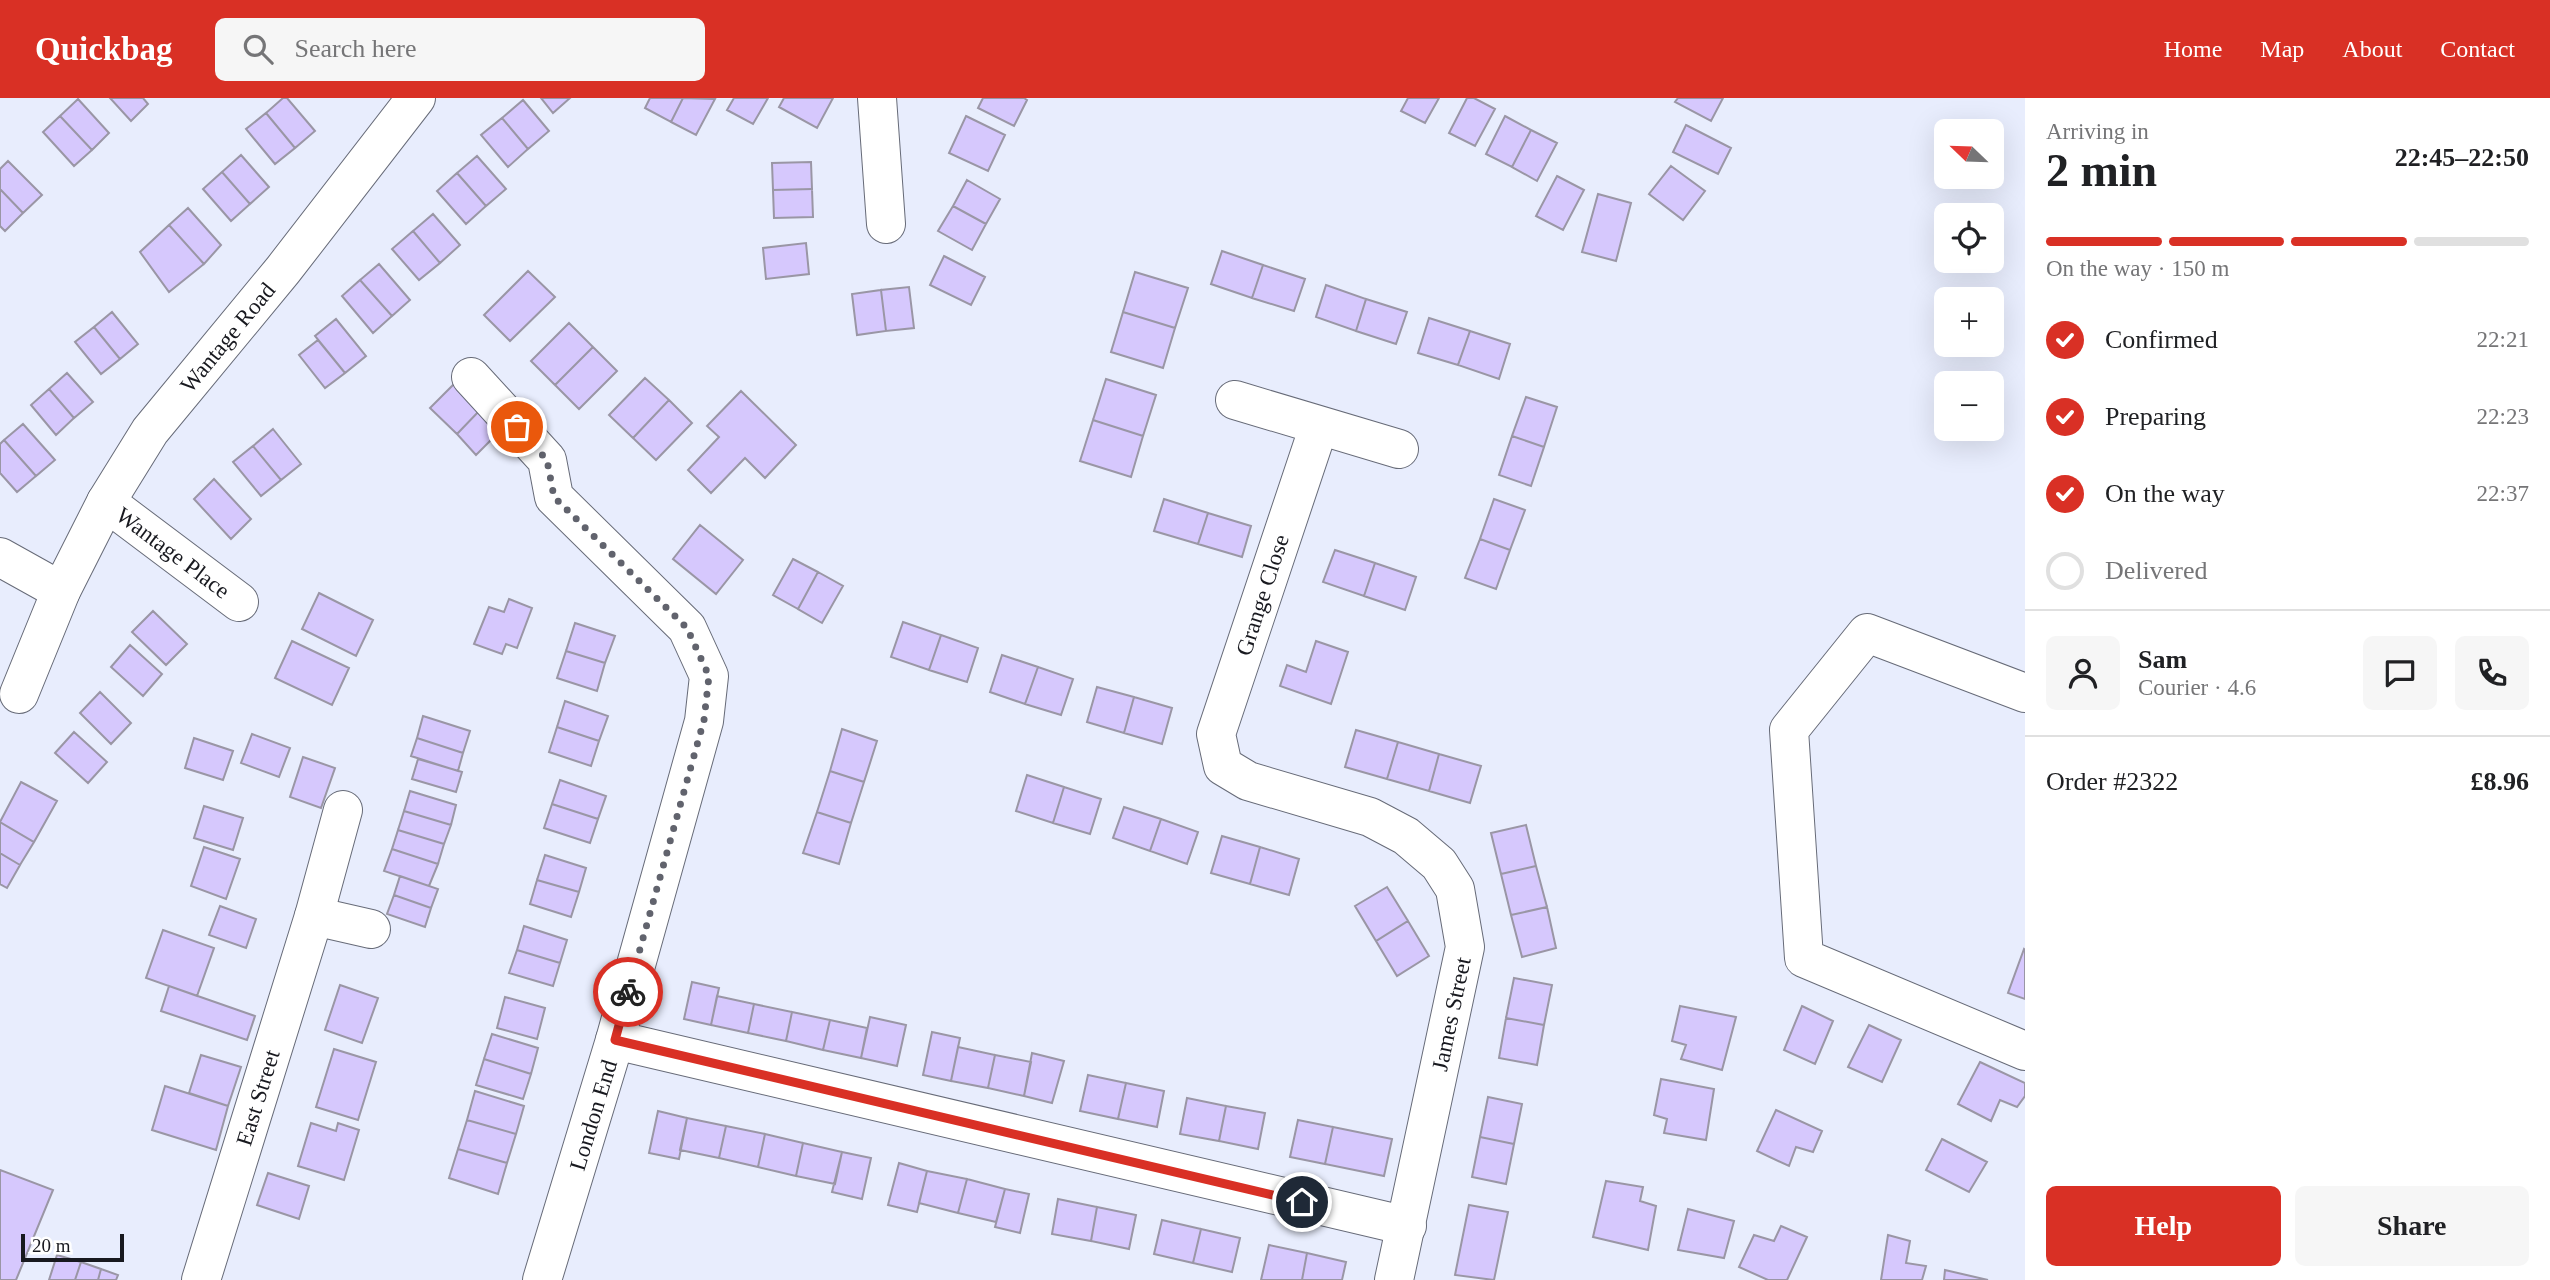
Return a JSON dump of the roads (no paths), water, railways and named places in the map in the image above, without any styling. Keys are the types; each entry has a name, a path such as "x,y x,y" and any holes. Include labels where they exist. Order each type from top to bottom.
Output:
{"street":[{"name":"Wantage Road","path":"19,694 61,591 106,502 150,431 283,270 416,98"},
{"path":"877,98 886,224"},
{"name":"London End","path":"471,377 547,460 554,497 687,628 709,676 704,720 615,1040 542,1280"},
{"path":"1235,400 1399,449"},
{"name":"Grange Close","path":"1223,766 1216,734 1319,426"},
{"name":"Wantage Place","path":"106,502 239,602"},
{"path":"0,557 61,591"},
{"path":"2025,693 1867,634 1789,730 1804,958 2025,1051"},
{"name":"James Street","path":"1223,766 1248,781 1370,817 1406,836 1439,864 1455,889 1465,947 1395,1280"},
{"name":"East Street","path":"201,1280 314,916 343,810"},
{"path":"314,916 371,929"},
{"path":"615,1040 1407,1226"}]}
